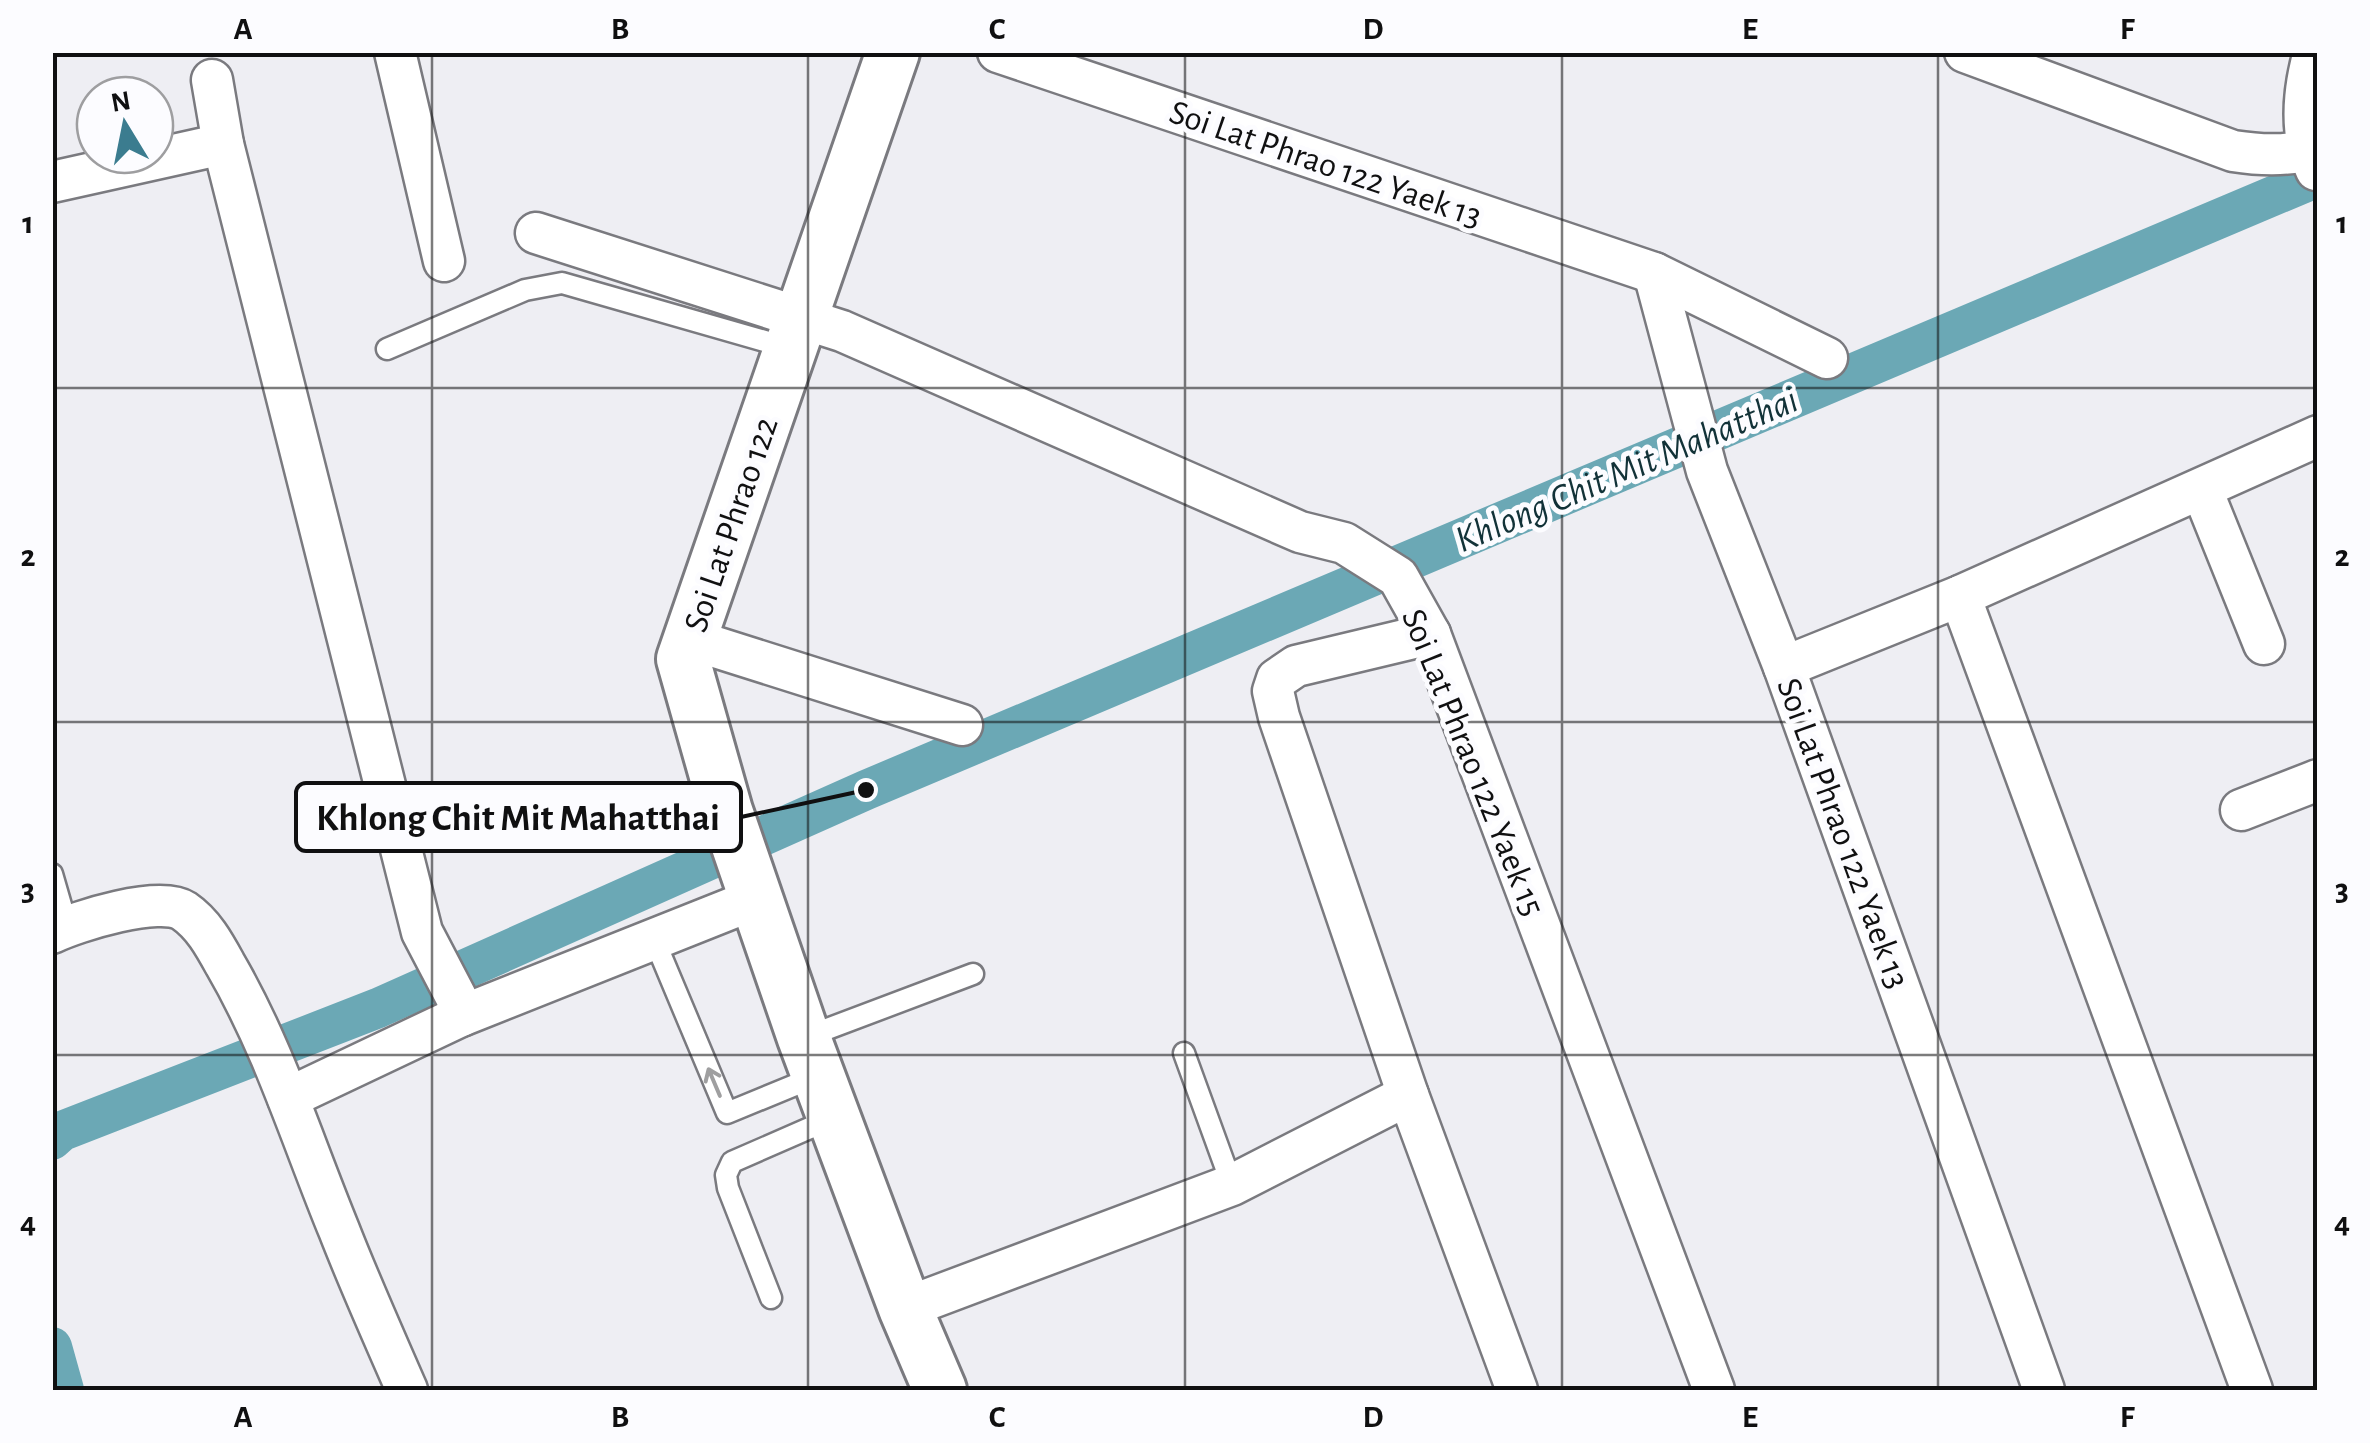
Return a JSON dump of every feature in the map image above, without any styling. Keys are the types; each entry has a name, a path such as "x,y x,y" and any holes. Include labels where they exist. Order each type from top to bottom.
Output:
{"street":[{"path":"396,52 444,261"},
{"name":"Soi Lat Phrao 122","path":"893,52 683,659 742,856 819,1077 905,1308 940,1390"},
{"name":"Soi Lat Phrao 122 Yaek 13","path":"998,52 1654,273 1827,358"},
{"path":"1965,52 2233,150 2314,157 2304,97 2314,52"},
{"path":"212,80 223,144 422,932 458,1006"},
{"path":"52,182 223,144"},
{"name":"Soi Lat Phrao 122 Yaek 15","path":"536,233 796,333 842,331 1300,532 1344,543 1398,577 1430,634 1714,1390"},
{"name":"Soi Lat Phrao 122 Yaek 13","path":"1654,273 1707,471 1784,667 2044,1390"},
{"path":"1784,667 1960,596 2318,436"},
{"path":"2202,490 2264,644"},
{"path":"1960,596 2252,1390"},
{"path":"1430,634 1296,666 1277,679 1273,692 1408,1095 1517,1390"},
{"path":"690,639 962,725"},
{"path":"2241,810 2318,780"},
{"path":"282,1082 458,1006 654,939 742,856"},
{"path":"60,929 160,904 182,909 205,930 245,998 282,1082 407,1390"},
{"path":"905,1308 1232,1185 1408,1095"}],"lane":[{"path":"387,349 525,290 562,283 796,333"},
{"path":"52,874 60,929"},
{"path":"654,939 727,1113 819,1077"},
{"path":"771,1298 728,1188 726,1175 732,1162 819,1077 973,974"},
{"path":"1184,1052 1232,1185"}],"waterway":[{"name":"Khlong Chit Mit Mahatthai","path":"52,1140 62,1131 378,1008 866,790 2318,177"},
{"name":"Khlong Chit Mit Mahatthai","path":"52,1347 64,1390"}],"place":[{"name":"Khlong Chit Mit Mahatthai","path":"866,790"}]}
